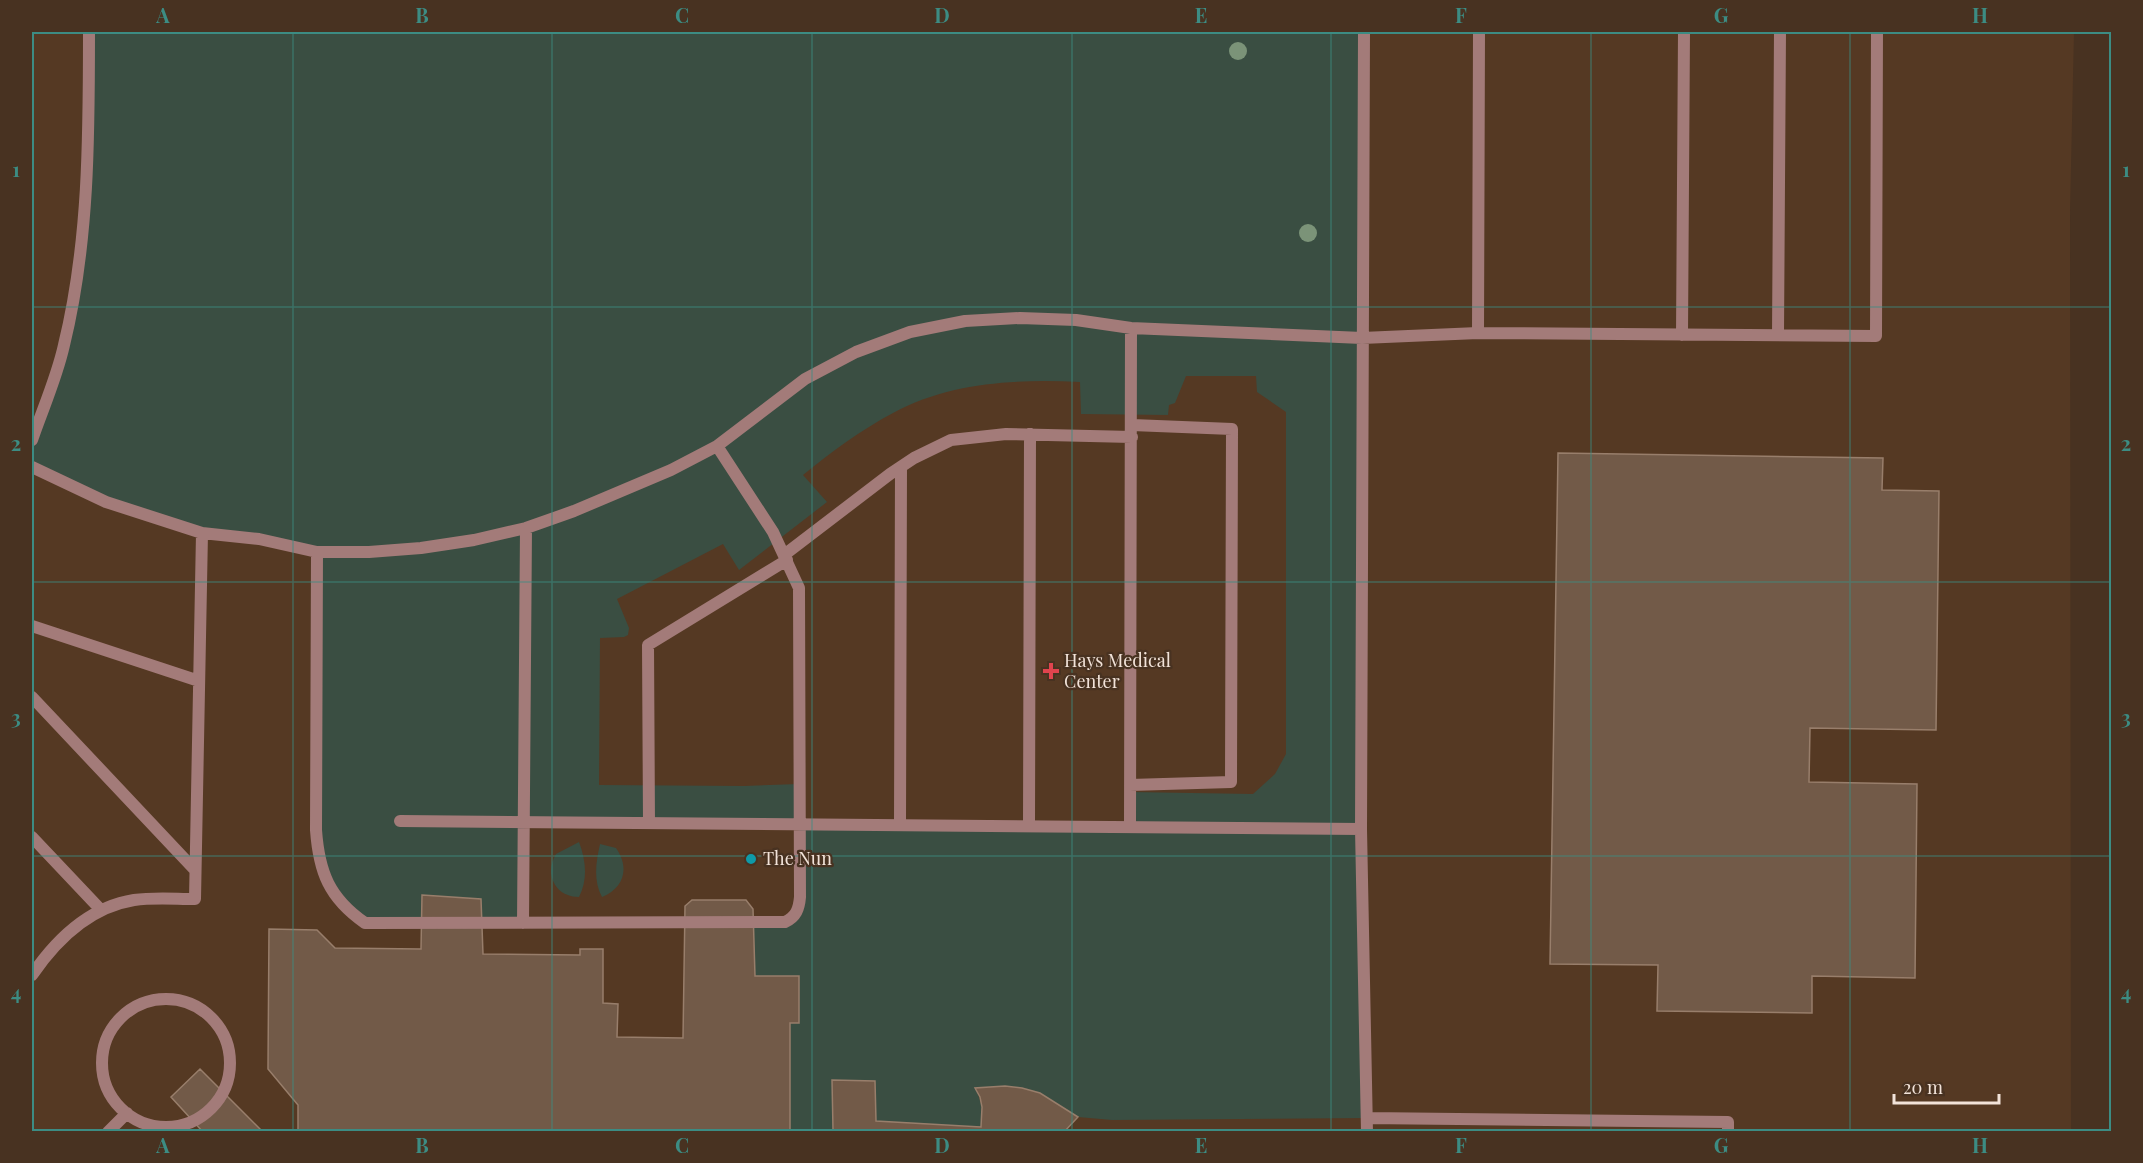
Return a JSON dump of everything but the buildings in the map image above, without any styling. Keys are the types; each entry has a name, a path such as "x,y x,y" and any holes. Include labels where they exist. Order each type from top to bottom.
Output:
{"lane":[{"path":"32,440 64,347 77,278 81,244 88,106 88,32"},
{"path":"1364,32 1361,829 1367,1125 1629,1126 1728,1122 1728,1131"},
{"path":"1478,333 1479,32"},
{"path":"1682,335 1684,32"},
{"path":"1778,335 1780,32"},
{"path":"32,466 106,502 202,532 259,539 316,552 369,552 422,548 474,540 526,528 623,492 717,446 805,379 856,352 910,332 965,321 1020,318 1076,320 1131,328 1362,338 1478,333 1876,336 1877,32"},
{"path":"1130,827 1131,328"},
{"path":"649,823 648,645 785,558 914,458 951,440 1006,434 1232,429 1231,782 1130,785"},
{"path":"1029,826 1030,434"},
{"path":"316,552 316,830 323,874 333,893 347,910 365,923 785,922 794,917 799,907 800,588 773,532 717,446"},
{"path":"900,825 901,467"},
{"path":"523,923 526,528"},
{"path":"32,975 53,948 91,915 101,910 135,900 195,898 202,532"},
{"path":"32,626 199,681"},
{"path":"32,697 195,870"},
{"path":"400,821 1361,829"},
{"path":"32,837 101,910"},
{"path":"162,999 181,1001 199,1008 214,1021 226,1040 230,1061 227,1082 218,1101 202,1116 183,1125 162,1127 141,1122 127,1113 111,1096 104,1079 102,1060 106,1041 114,1025 127,1012 144,1003 162,999"},
{"path":"108,1131 127,1113"}],"shaded area":[{"name":"Hays Medical Center","path":"32,32 2074,32 2070,211 2071,1131 32,1131"}],"green space":[{"path":"85,32 1364,32 1367,1118 1112,1120 1078,1117 1040,1093 1005,1086 976,1088 982,1107 981,1127 876,1121 875,1081 833,1080 833,1130 790,1131 790,1023 799,1022 799,976 755,976 753,923 794,917 799,825 524,822 523,923 365,923 347,910 318,852 316,552 202,533 106,502 32,467 32,440 53,381 82,244","holes":["1186,376 1256,376 1257,392 1286,412 1286,754 1275,774 1253,794 1130,792 1130,827 799,824 799,784 599,785 600,638 624,637 628,635 629,628 617,599 723,544 739,570 827,502 803,475 869,427 893,413 937,395 984,385 1032,381 1080,382 1081,414 1168,415 1169,405 1175,403"]},
{"path":"579,842 585,870 584,884 579,897 571,896 558,889 551,869 556,854"},
{"path":"600,844 616,848 624,870 620,883 602,897 596,878"}],"place":[{"name":"Hays Medical Center","path":"1051,671"},
{"name":"The Nun","path":"751,859"}]}
